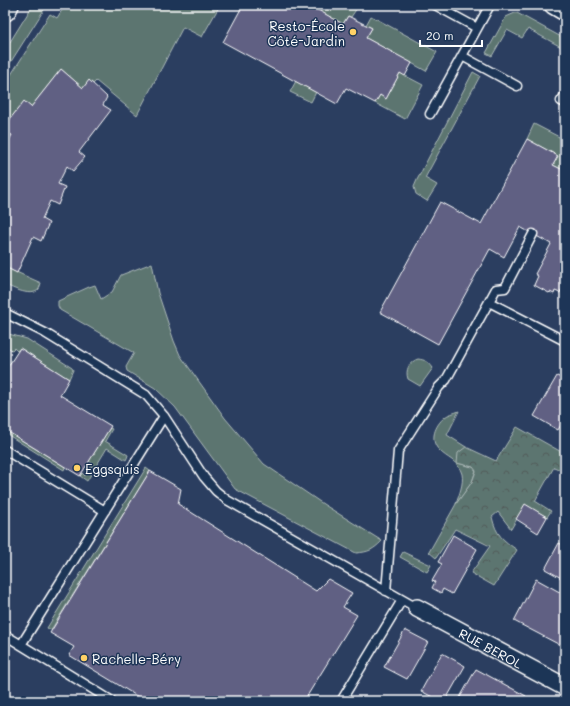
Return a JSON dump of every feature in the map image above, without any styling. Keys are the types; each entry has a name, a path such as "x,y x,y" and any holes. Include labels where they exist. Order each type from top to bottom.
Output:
{"street":[{"path":"5,10 8,5"},
{"path":"553,5 565,12"},
{"name":"RUE BEROL","path":"409,604 565,687"},
{"path":"561,701 565,694"}],"lane":[{"path":"435,5 477,28"},
{"path":"430,114 490,5"},
{"path":"462,56 518,86"},
{"path":"565,95 562,102 565,103"},
{"path":"386,591 398,451 439,387 446,380 496,289 505,288 533,234"},
{"path":"489,302 565,341"},
{"path":"5,313 39,329 146,395 164,416 204,477 216,491 227,500 409,604 341,701"},
{"path":"21,645 164,416"},
{"path":"5,450 105,511"},
{"path":"5,635 112,701"}],"green space":[{"path":"33,5 47,5 5,71 5,50"},
{"path":"61,5 220,5 202,37 183,27 137,115 96,81 93,84 89,81 83,88 61,69 31,107 24,102 10,119 5,115 5,84 50,14 57,18 64,7"},
{"path":"309,5 359,5 351,17 348,16 343,24"},
{"path":"515,13 565,39 565,49 528,29 522,38 507,30 492,56 486,53 506,17"},
{"path":"371,16 437,52 426,71 366,38 372,28 366,25"},
{"path":"473,72 480,76 425,178 437,185 427,201 416,194 414,187"},
{"path":"400,73 423,85 405,119 375,103 380,95 386,99"},
{"path":"296,81 316,92 311,102 290,92"},
{"path":"534,124 565,140 565,171 553,165 558,156 527,139"},
{"path":"152,263 158,293 180,355 225,418 264,464 323,504 382,541 376,547 368,551 356,553 235,489 175,407 155,388 127,371 126,367 134,353 60,310 58,306 58,301 95,285 101,299 112,292 121,275"},
{"path":"5,267 41,283 39,289 32,293 17,290 5,285"},
{"path":"5,333 27,339 72,368 73,370 69,379 20,348 17,351 14,348 12,350 5,346"},
{"path":"418,359 426,361 433,368 420,386 408,379 407,376 408,367 412,362"},
{"path":"459,411 447,435 466,447 457,463 473,467 476,470 472,482 456,504 462,485 462,474 458,466 436,446 434,442 434,433 441,420 448,415"},
{"path":"517,427 565,454 565,472 554,467 535,501 551,511 547,517 525,505 511,529 498,512 492,517 498,533 517,550 494,586 471,573 490,546 455,529 436,558 429,552 456,504 472,482 476,471 473,467 457,463 458,453 466,447 496,461"},
{"path":"110,428 112,429 105,441 128,455 127,458 126,460 107,448 87,481 80,476 82,473 85,476 93,464 89,461"},
{"path":"5,430 65,467 64,470 5,433"},
{"path":"146,468 150,471 51,630 47,628"},
{"path":"403,552 431,565 427,572 400,557"}],"building":[{"path":"243,5 309,5 343,24 348,16 372,28 366,38 412,63 405,76 400,73 386,99 380,95 375,103 346,88 337,104 223,42"},
{"path":"61,69 83,88 89,80 107,97 103,105 111,110 79,152 85,157 73,171 67,166 58,184 65,187 58,205 50,201 42,219 49,223 41,241 33,237 17,273 5,267 5,148 12,135 6,133 10,119 24,101 31,107"},
{"path":"527,139 558,156 553,165 565,171 565,292 561,290 560,293 555,291 554,294 549,293 534,285 538,276 535,274 551,244 520,227 504,257 490,249 438,344 380,312 440,202 481,224"},
{"path":"20,348 69,379 60,395 111,426 80,476 5,430 5,371"},
{"path":"557,376 565,380 565,418 558,430 534,416"},
{"path":"150,471 181,489 178,504 316,591 328,579 352,593 343,607 357,615 304,701 145,701 69,655 74,647 50,633"},
{"path":"525,504 547,517 538,533 516,519"},
{"path":"453,535 477,549 452,594 443,589 441,593 432,588 435,582 432,581 442,564 438,562"},
{"path":"559,543 565,546 565,580 545,569"},
{"path":"536,579 565,595 565,637 560,645 514,621"},
{"path":"405,630 428,642 407,679 384,667"},
{"path":"442,653 465,666 445,701 440,701 421,691"},
{"path":"476,669 526,696 524,701 458,701"}],"place":[{"name":"Resto-École Côté-Jardin","path":"353,32"},
{"name":"Eggsquis","path":"77,468"},
{"name":"Rachelle-Béry","path":"84,658"}]}
